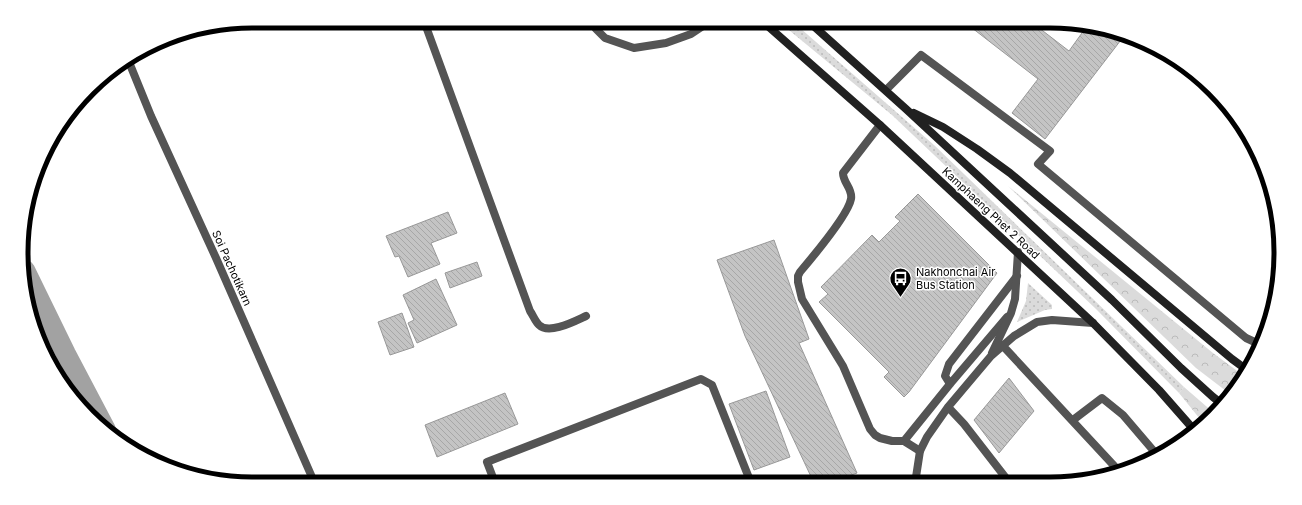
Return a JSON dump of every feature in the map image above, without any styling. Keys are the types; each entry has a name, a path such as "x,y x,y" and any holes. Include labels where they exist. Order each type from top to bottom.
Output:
{"main road":[{"name":"Kamphaeng Phet 2 Road","path":"770,28 880,125 1018,252 1093,323 1160,390 1191,427"},
{"name":"Kamphaeng Phet 2 Road","path":"816,28 886,90 1112,300 1181,368 1218,401"},
{"path":"906,109 943,127 977,148 1010,173 1243,367"}],"street":[{"path":"427,28 530,311 539,325 547,329 561,326 586,316"},
{"path":"596,29 605,38 634,48 666,43 691,34 700,28"},
{"path":"886,90 921,55 1050,151 1038,164 1246,338 1255,342"},
{"name":"Soi Pachotikarn","path":"130,65 151,116 218,262 312,477"},
{"path":"880,125 843,173 843,178 851,194 849,205 840,220 800,272 798,282 802,299 843,366 865,421 870,429 880,438 904,442 920,451"},
{"path":"991,356 1011,313 1015,299 1018,276 1018,252"},
{"path":"950,384 945,376 949,364 1018,276"},
{"path":"904,442 950,384 1011,313"},
{"path":"916,477 920,451 928,437 948,407 991,356 1014,336 1037,322 1052,320 1093,323"},
{"path":"1003,346 1115,467"},
{"path":"493,477 487,462 701,379 712,385 749,477"},
{"path":"1073,420 1102,398 1123,415 1154,451"},
{"path":"948,407 964,424 1005,477"}],"green space":[{"path":"786,28 800,28 934,145 1184,387 1179,393 1096,309 892,115"},
{"path":"1008,186 1213,353 1239,372 1226,391 1196,368"},
{"path":"1028,283 1052,305 1052,309 1045,310 1017,322 1026,301"},
{"path":"1184,387 1210,409 1200,419 1179,393"}],"building":[{"path":"972,28 1039,28 1069,51 1084,31 1121,40 1045,139 1012,113 1038,79"},
{"name":"Nakhonchai Air Bus Station","path":"918,194 997,273 904,397 884,377 889,372 819,302 828,294 821,287 872,235 879,242 900,221 895,217"},
{"path":"448,212 457,233 431,243 440,264 408,277 399,256 395,257 386,236"},
{"path":"774,240 809,339 799,343 857,473 846,477 811,477 745,336 717,260"},
{"path":"477,262 482,276 450,288 445,273"},
{"path":"436,279 457,325 417,343 408,323 414,320 403,295"},
{"path":"402,313 414,347 390,355 378,322"},
{"path":"1009,378 1034,411 999,453 974,420"},
{"path":"766,391 790,457 754,470 729,404"},
{"path":"505,393 518,424 437,457 425,425"}],"waterway":[{"path":"30,280 98,415"}],"place":[{"name":"Nakhonchai Air Bus Station","path":"901,298"}]}
